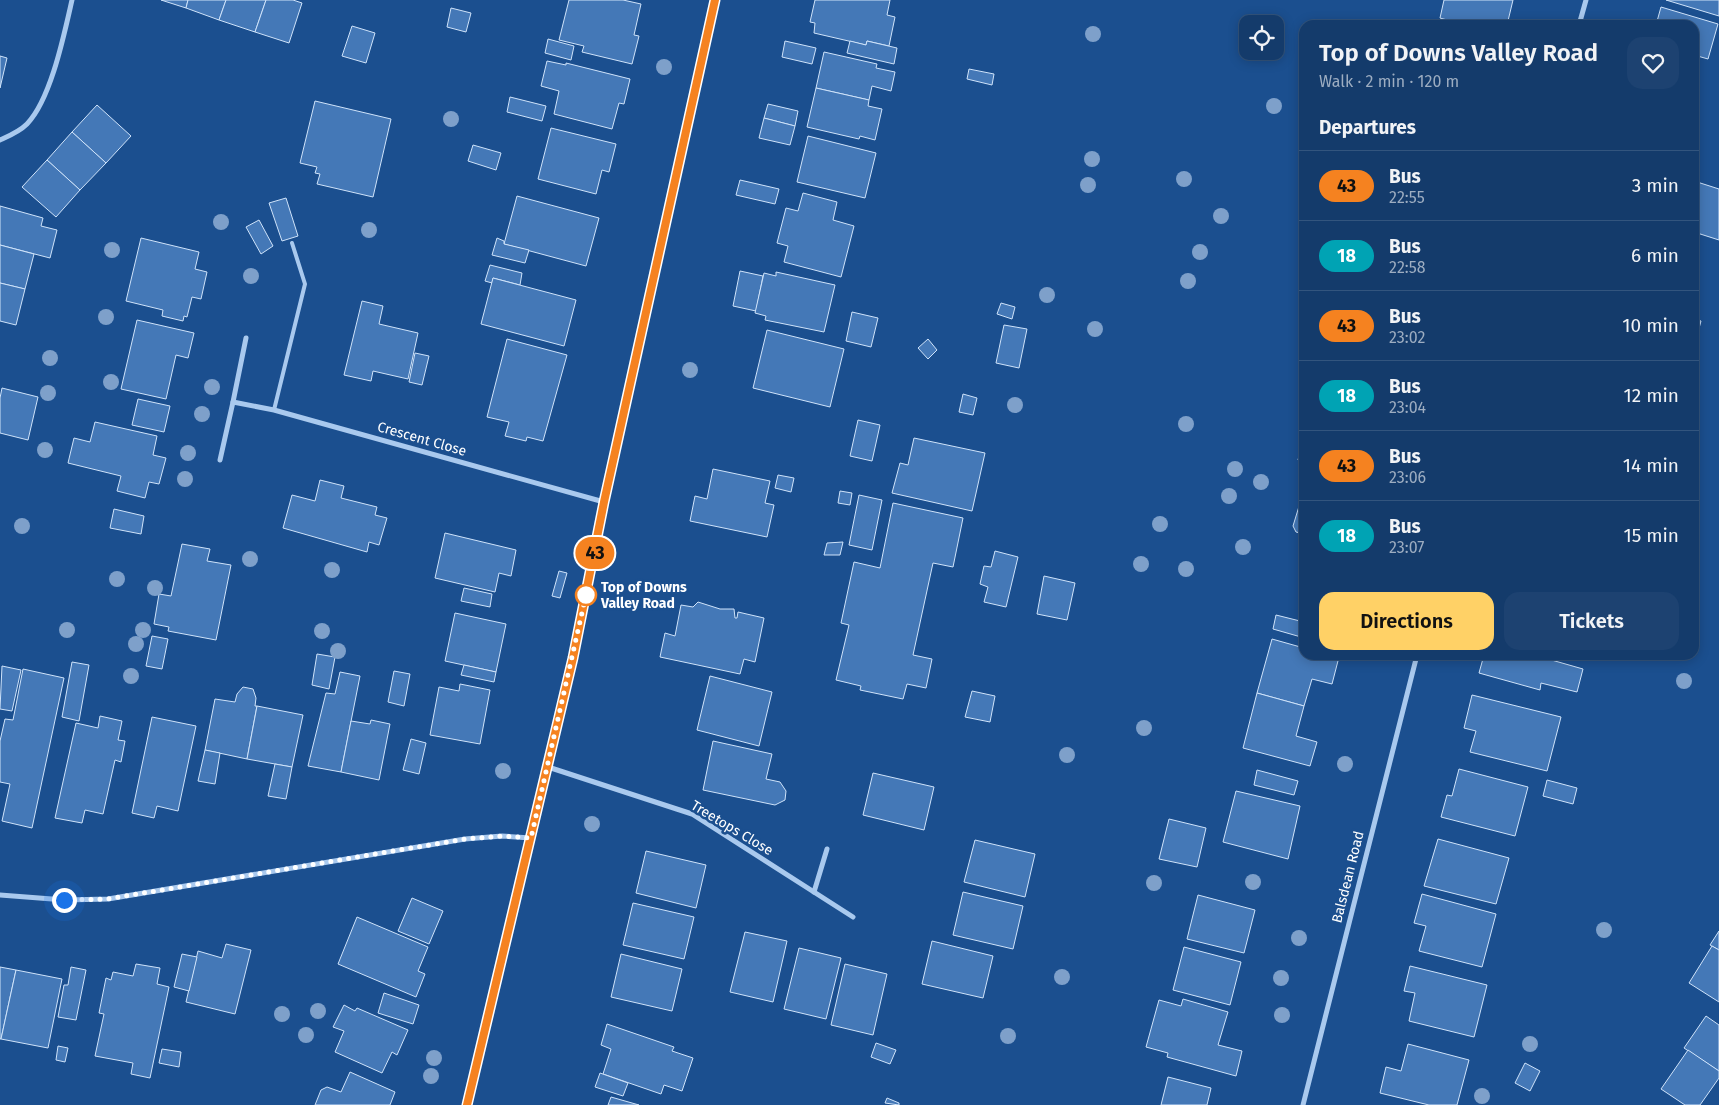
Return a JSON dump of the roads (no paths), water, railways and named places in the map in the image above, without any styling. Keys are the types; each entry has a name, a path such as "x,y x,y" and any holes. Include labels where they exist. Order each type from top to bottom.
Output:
{"street":[{"path":"0,140 26,125 38,109 60,48 72,0"},
{"path":"467,1105 573,658 604,502 715,0"},
{"path":"1580,20 1586,0"},
{"path":"220,460 246,338"},
{"name":"Crescent Close","path":"233,402 274,410 604,502"},
{"name":"Balsdean Road","path":"1304,1105 1416,660"},
{"name":"Treetops Close","path":"548,767 692,814 853,916"},
{"path":"0,895 64,900 108,899 465,839 502,836 531,838"},
{"path":"814,892 827,849"}],"lane":[{"path":"274,410 305,284 292,243"}],"place":[{"name":"Top of Downs Valley Road","path":"586,595"}]}
